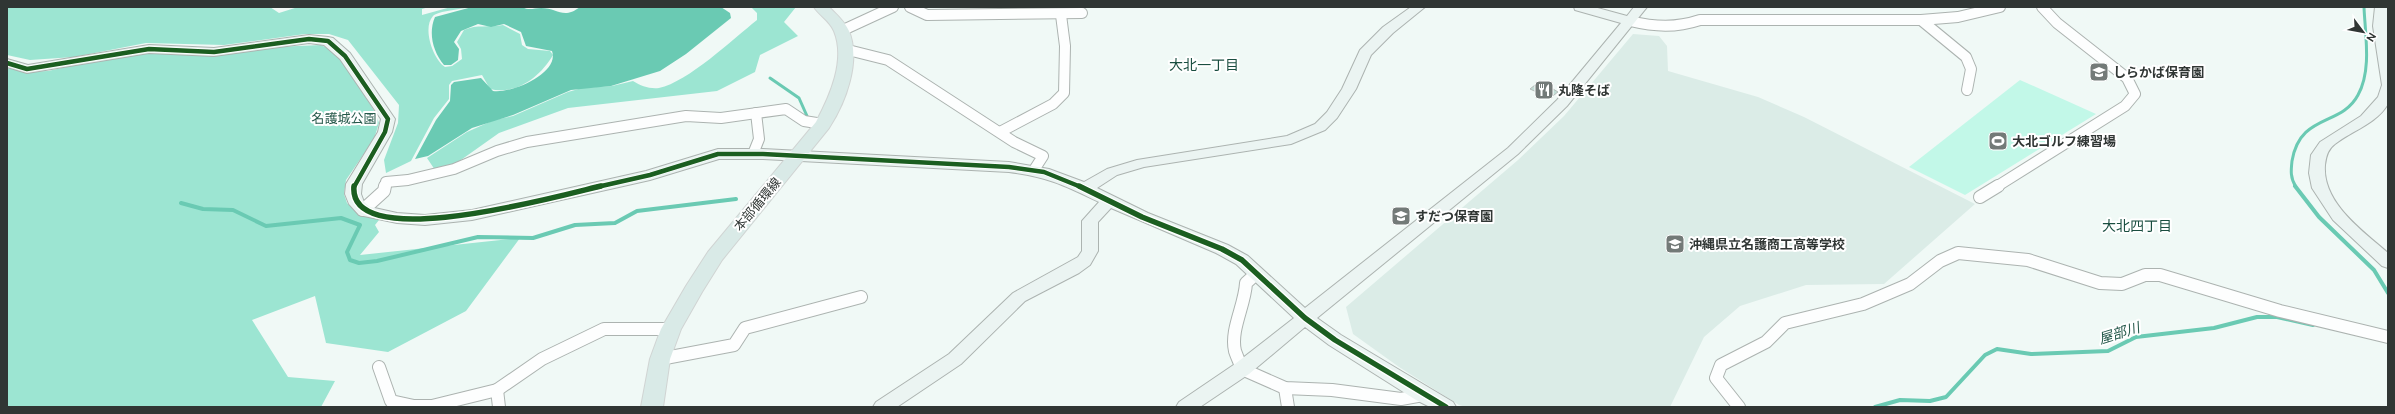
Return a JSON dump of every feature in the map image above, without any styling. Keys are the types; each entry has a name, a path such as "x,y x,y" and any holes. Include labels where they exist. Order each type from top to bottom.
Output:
{"main road":[{"path":"821,7 833,19 843,40"},
{"name":"本部循環線","path":"648,406 660,359 672,329 715,256 823,124 840,87 843,40"}],"street":[{"path":"843,40 893,7"},
{"path":"910,7 927,15 1004,11 1061,15 1082,14"},
{"path":"1086,188 1112,172 1142,164 1291,140 1320,127 1332,115 1349,89 1365,53 1372,44 1419,7"},
{"path":"1580,7 1654,27 1670,28 1700,20 1921,20 1958,18 2000,7"},
{"path":"1186,407 1242,370 1463,190 1514,151 1562,103 1641,7"},
{"path":"1980,197 2125,106 2135,94 2127,78 2057,23 2042,7"},
{"path":"2381,7 2380,26 2388,89 2376,112 2358,125 2331,139 2322,148 2316,169 2320,186 2330,205 2353,231 2388,262"},
{"path":"1000,132 1053,104 1064,93 1065,46 1061,15"},
{"path":"1921,20 1966,57 1970,69 1967,90"},
{"path":"7,63 27,69 149,49 214,52 309,39 328,41 335,45 345,56 388,119 386,132 354,184 353,194 357,204 363,210 397,218 451,218 650,175 718,154 753,154 1009,167 1053,174 1086,188 1108,202 1222,249 1242,260 1257,272 1305,318 1422,395 1446,407"},
{"path":"843,40 888,60 1000,132 1043,156 1034,170"},
{"path":"363,210 384,191 386,182 408,180 454,169 497,151 527,142 686,116 721,118 786,109 804,121 823,124"},
{"path":"753,154 758,147 760,131 756,113"},
{"path":"883,407 955,359 1019,297 1073,269 1084,260 1090,251 1090,221 1108,202"},
{"path":"1739,407 1716,378 1720,365 1766,342 1785,323 1863,304 1910,284 1940,261 1958,253 2028,260 2100,283 2122,284 2145,274 2160,275 2280,311 2388,337"},
{"path":"1257,272 1246,283 1245,299 1236,329 1235,350 1242,370 1285,388 1332,390 1401,399 1422,395"},
{"path":"660,359 734,345 745,328 861,297"},
{"path":"378,367 391,401 408,405 432,406 497,390 542,359 604,329 672,329"},
{"path":"1285,388 1288,407"},
{"path":"497,390 499,407"}],"shaded area":[{"path":"472,7 522,7 529,9 547,8 569,13 580,7 721,7 730,13 731,18 686,54 660,71 611,86 571,90 513,115 472,128 428,156 415,159 436,120 450,101 451,85 454,82 481,78 493,91 511,89 542,74 549,67 552,59 552,51 526,46 521,32 504,24 491,27 478,24 461,31 454,42 459,49 458,60 451,65 444,65 434,48 432,29 435,17"},
{"name":"沖縄県立名護商工高等学校","path":"1633,34 1659,36 1667,46 1668,71 1758,97 1804,117 1975,204 1884,284 1806,285 1740,306 1704,337 1670,407 1466,407 1459,405 1399,367 1353,334 1346,307 1518,160 1564,116"},
{"name":"大北ゴルフ練習場","path":"2020,80 2096,114 1965,195 1909,167"}],"green space":[{"path":"7,7 270,7 279,13 298,7 429,7 422,9 422,15 451,7 470,7 436,14 430,21 430,43 433,51 445,67 452,66 462,59 461,49 457,42 464,30 478,27 503,25 520,34 522,45 528,49 550,51 553,55 548,63 534,77 518,87 500,90 490,89 482,75 452,81 449,85 449,99 434,118 411,161 386,173 384,160 398,123 399,105 348,40 329,34 305,34 224,45 146,43 74,57 30,60 7,55"},
{"path":"751,7 796,7 784,22 798,36 760,55 755,72 717,91 568,108 499,133 451,167 435,170 427,158 467,132 494,120 513,116 568,92 582,88 612,86 633,81 648,88 659,88 671,84 683,78 710,59 757,20 757,13"},
{"name":"名護城公園","path":"321,45 338,53 375,112 379,123 374,139 346,180 344,194 347,203 358,214 379,220 375,225 379,232 360,255 520,238 466,311 388,352 326,343 315,296 252,320 288,377 335,381 321,407 7,407 7,68 25,72 48,71 121,55 160,52 214,56 275,47"}],"building":[{"name":"丸隆そば","path":"1540,81 1558,92 1550,98 1530,89"}],"waterway":[{"name":"屋部川","path":"2296,187 2291,171 2292,161 2296,146 2303,135 2312,127 2342,112 2351,105 2358,95 2362,85 2365,74 2367,52 2364,7"},
{"path":"770,78 799,98 807,116"},
{"name":"屋部川","path":"2295,186 2319,217 2374,270 2388,293"},
{"path":"181,203 203,209 233,210 266,226 341,218 360,225 347,252 350,260 359,263 377,261 478,237 533,238 575,225 615,223 637,211 736,199"},
{"name":"屋部川","path":"1875,407 1900,400 1930,401 1946,397 1985,355 1997,349 2031,354 2108,351 2136,337 2214,328 2257,317 2277,317 2313,325"}],"cycle path":[{"path":"7,63 27,69 149,49 214,52 309,39 328,41 345,56 388,119 385,132 354,184 353,194 357,204 365,211 397,218 425,220 472,215 650,175 718,154 763,154 1009,167 1044,172 1065,179 1142,217 1222,249 1242,260 1305,318 1335,340 1423,395 1446,407"}],"place":[{"name":"しらかば保育園","path":"2099,72"},
{"name":"丸隆そば","path":"1544,90"},
{"name":"大北ゴルフ練習場","path":"1998,141"},
{"name":"すだつ保育園","path":"1401,216"},
{"name":"沖縄県立名護商工高等学校","path":"1675,244"}],"district":[{"name":"大北一丁目","path":"1204,65"},
{"name":"大北四丁目","path":"2137,226"}]}
